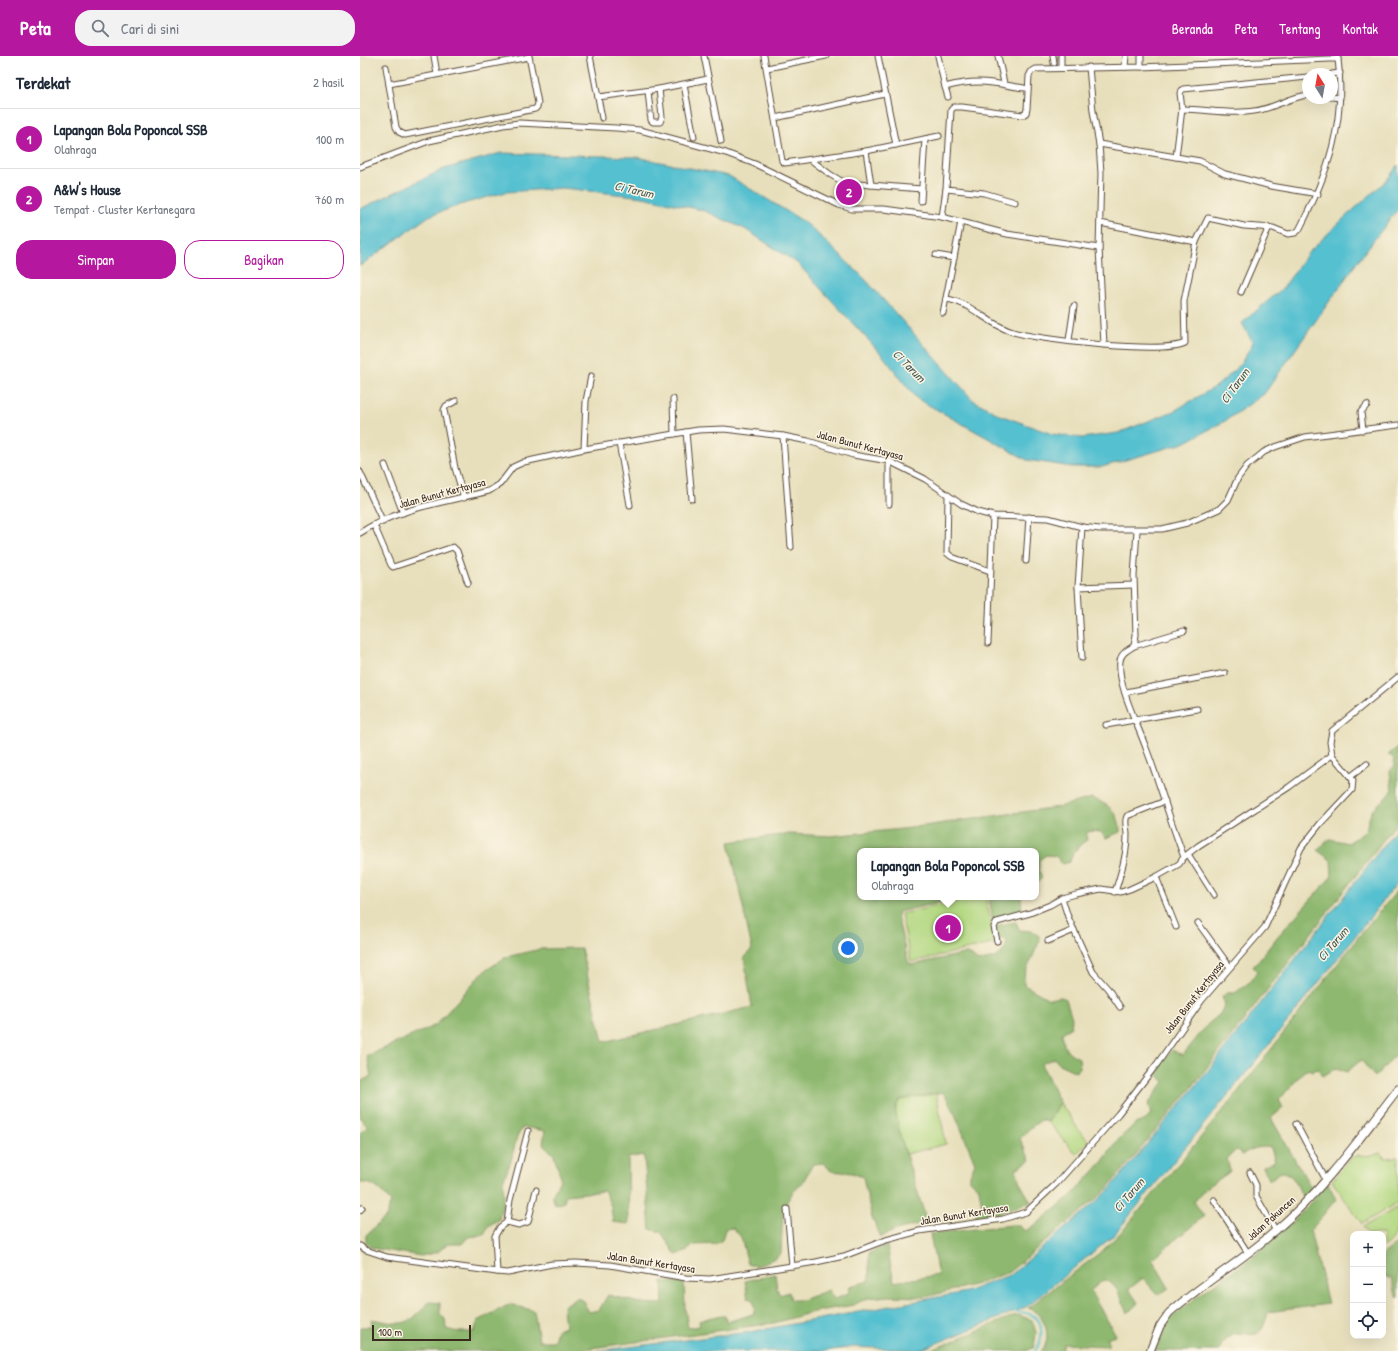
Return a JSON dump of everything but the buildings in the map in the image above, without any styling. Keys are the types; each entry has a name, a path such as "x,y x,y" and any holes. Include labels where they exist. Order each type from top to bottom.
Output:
{"street":[{"path":"434,56 437,74"},
{"path":"590,56 602,118"},
{"path":"704,56 720,141"},
{"path":"764,56 782,161 788,164 866,151 939,136"},
{"path":"767,68 826,56"},
{"path":"878,56 896,145"},
{"path":"938,56 948,96"},
{"path":"998,56 1004,83"},
{"path":"1053,56 1054,64"},
{"path":"1061,56 1061,68"},
{"path":"1125,67 1126,56"},
{"path":"1141,56 1141,67"},
{"path":"386,67 396,127 399,132 405,135 537,107 529,57 389,84"},
{"path":"942,217 946,189 951,110 954,107 1023,115 1026,113 1027,109 1029,76 1031,72 1036,69 1141,67 1277,58 1337,57 1340,73 1340,98 1334,142 1318,194 1299,230 1295,233 1288,234 1269,228 1244,226 1208,218 1196,242 1184,301 1185,343 1161,347 1104,345 1023,335 990,322 965,304 946,298"},
{"path":"1089,67 1093,111 1099,144 1099,248 1104,345"},
{"path":"1176,157 1182,109 1180,93 1183,89 1302,78"},
{"path":"598,97 648,91 708,79"},
{"path":"945,87 972,82 1004,83 1024,88"},
{"path":"684,85 694,137"},
{"path":"648,91 651,120 656,123 660,122 662,117 659,89"},
{"path":"775,118 885,94"},
{"path":"1182,109 1234,113 1245,112 1268,108 1287,100 1302,96"},
{"path":"360,167 429,141 454,134 520,123 624,128 640,130 726,153 755,164 839,205 852,209 884,209 942,217 1007,234 1099,248"},
{"path":"921,202 925,139"},
{"path":"1099,144 1200,161 1225,174 1318,194"},
{"path":"866,151 871,185"},
{"path":"811,160 831,175 845,183 922,189"},
{"path":"946,189 984,193 1015,202"},
{"path":"943,313 961,222"},
{"path":"1100,223 1196,242"},
{"path":"1241,292 1269,228"},
{"path":"936,255 954,258"},
{"path":"1069,340 1074,306"},
{"path":"584,449 586,401 591,376"},
{"path":"673,400 674,434"},
{"path":"456,401 446,406 444,410 455,468 464,498"},
{"path":"1363,430 1361,412 1367,405"},
{"name":"Jalan Bunut Kertayasa","path":"360,533 374,525 403,513 464,498 496,488 513,467 519,464 584,449 619,443 698,430 724,429 783,436 808,441 853,455 889,461 925,479 948,496 978,512 993,516 1048,518 1082,527 1137,530 1170,528 1208,515 1220,509 1228,500 1238,478 1246,466 1264,452 1275,447 1305,437 1398,425"},
{"path":"686,432 692,499"},
{"path":"783,436 791,547"},
{"path":"619,443 630,505"},
{"path":"889,461 889,504"},
{"path":"385,465 403,513"},
{"path":"360,472 383,522"},
{"path":"948,496 948,553 952,557 990,570"},
{"path":"988,643 993,516"},
{"path":"1026,561 1029,517"},
{"path":"374,525 393,567 453,547 457,551 468,583"},
{"path":"1082,527 1078,587 1082,658"},
{"path":"1134,646 1136,635 1133,585 1137,530"},
{"path":"1078,587 1133,585"},
{"path":"1184,631 1134,646 1123,653 1120,659 1126,692 1135,721 1186,856 1214,895"},
{"path":"1126,692 1225,673"},
{"path":"1367,764 1350,777 1332,755 1330,742 1332,731 1398,677"},
{"path":"1106,726 1197,709"},
{"path":"997,941 994,927 997,922 1030,913 1050,905 1062,898 1092,890 1101,889 1115,892 1130,889 1156,878 1179,864 1186,856 1216,834 1315,769 1332,755"},
{"name":"Jalan Bunut Kertayasa","path":"360,1246 366,1250 386,1257 497,1272 508,1273 552,1264 576,1263 610,1265 686,1278 710,1279 844,1256 886,1240 913,1232 1003,1220 1026,1212 1056,1184 1118,1114 1157,1064 1187,1020 1230,967 1256,938 1269,919 1285,880 1305,842 1352,790 1353,780 1350,777"},
{"path":"1115,892 1126,854 1125,819 1130,814 1165,801"},
{"path":"1156,878 1176,927"},
{"path":"1062,898 1074,930 1093,972 1108,989 1120,1007"},
{"path":"1198,923 1230,967"},
{"path":"1048,941 1074,930"},
{"name":"Jalan Pakuncen","path":"1150,1351 1160,1326 1169,1313 1276,1231 1326,1180 1397,1092"},
{"path":"1296,1124 1326,1180"},
{"path":"497,1272 495,1236 500,1227 507,1222 510,1200 528,1131"},
{"path":"1250,1173 1255,1182 1256,1196 1276,1231"},
{"path":"507,1222 519,1225 528,1222 536,1190"},
{"path":"1214,1200 1248,1253"},
{"path":"787,1209 792,1266"}],"green space":[{"path":"1398,747 1398,821 1192,1087 1105,1191 1009,1272 977,1284 925,1297 887,1296 868,1298 853,1305 813,1312 774,1323 570,1351 360,1351 360,1327 372,1327 371,1319 391,1323 404,1322 415,1316 429,1302 440,1303 440,1315 445,1319 446,1329 458,1332 474,1332 478,1321 510,1304 534,1311 539,1341 554,1341 557,1330 565,1327 563,1306 577,1298 583,1301 589,1312 599,1310 608,1295 640,1303 663,1304 662,1281 684,1283 685,1309 688,1328 700,1326 699,1321 712,1317 725,1316 727,1322 753,1314 755,1309 753,1300 748,1298 745,1281 775,1274 777,1289 780,1295 789,1292 791,1300 802,1300 829,1290 834,1299 848,1294 850,1286 869,1281 869,1253 887,1246 894,1282 938,1275 930,1234 1012,1225 1018,1225 1025,1231 1038,1223 1073,1194 1103,1161 1117,1141 1135,1124 1146,1120 1151,1113 1148,1104 1164,1082 1156,1073 1172,1050 1183,1055 1208,1024 1220,1014 1225,1004 1222,997 1227,993 1235,993 1250,982 1257,971 1253,967 1278,936 1332,876 1331,860 1317,850 1330,839 1348,843 1365,832 1372,810 1392,792 1390,771 1395,765 1393,757 1388,755"},
{"path":"1092,798 1104,803 1116,814 1120,832 1106,838 1101,832 1090,831 1086,834 1087,840 1076,849 1070,862 1062,864 1056,856 1046,855 1039,860 1039,848 857,848 857,900 950,900 898,912 897,916 908,961 911,965 968,953 978,961 997,957 1003,951 1007,942 1005,939 999,939 996,928 1000,925 1016,922 1019,930 1032,931 1039,936 1040,940 1024,976 1024,985 1049,999 1061,997 1066,999 1072,1018 1071,1027 1062,1033 1063,1042 1071,1054 1079,1058 1080,1068 1076,1072 1059,1064 1054,1058 1041,1064 1060,1103 1048,1122 1041,1120 1029,1129 1020,1139 1030,1160 1016,1169 1020,1183 1031,1202 993,1215 974,1219 975,1215 982,1207 979,1188 970,1180 970,1175 975,1163 953,1109 943,1092 900,1100 895,1108 901,1139 927,1222 896,1230 881,1237 872,1218 863,1177 852,1173 831,1171 824,1163 813,1164 801,1185 794,1190 783,1208 781,1253 774,1258 761,1265 748,1264 741,1237 733,1228 725,1229 722,1240 715,1244 694,1245 685,1252 676,1255 661,1232 650,1229 644,1155 628,1158 629,1224 613,1222 611,1206 604,1191 566,1195 563,1203 555,1204 552,1196 561,1178 554,1155 543,1144 545,1131 524,1127 517,1136 511,1161 503,1181 504,1196 499,1219 488,1226 484,1235 468,1237 462,1244 447,1244 438,1252 421,1256 372,1248 366,1242 366,1235 386,1217 391,1202 374,1186 360,1183 360,1133 368,1127 360,1118 360,1082 371,1076 367,1056 436,1025 482,973 506,957 541,949 581,948 603,1042 752,1007 744,957 752,949 729,842 788,834 831,836 902,829 1058,807"},
{"path":"1039,870 1042,878 1039,881"},
{"path":"1398,890 1398,1053 1375,1077 1361,1060 1347,1072 1336,1068 1323,1076 1318,1069 1304,1071 1279,1100 1283,1108 1271,1118 1312,1189 1303,1199 1294,1180 1287,1173 1282,1172 1277,1174 1270,1181 1263,1167 1275,1161 1271,1148 1256,1148 1242,1155 1236,1150 1227,1159 1230,1171 1206,1188 1194,1202 1204,1216 1152,1259 1169,1288 1158,1295 1143,1278 1129,1289 1138,1303 1128,1313 1112,1284 1103,1280 1090,1291 1116,1335 1108,1337 1108,1346 1064,1344 1062,1351 1041,1351 1047,1340 1045,1326 1039,1315 1028,1308 1102,1251 1125,1228 1226,1107 1368,925"},
{"path":"963,900 986,900 996,943 911,962 901,914"},
{"path":"990,900 1021,900 1022,911 993,921"},
{"path":"936,1093 946,1144 906,1154 896,1120 899,1100"},
{"path":"1060,1103 1081,1133 1089,1141 1076,1154 1048,1122"},
{"path":"1380,1153 1385,1158 1398,1157 1398,1202 1362,1224 1332,1181 1350,1159 1358,1155 1371,1156"},
{"path":"1328,1183 1336,1199 1310,1231 1328,1304 1268,1312 1261,1331 1256,1334 1235,1333 1227,1337 1219,1351 1155,1351 1170,1319 1198,1296 1254,1256 1296,1219"},
{"path":"1398,1207 1396,1231 1392,1240 1386,1245 1386,1231 1366,1231 1363,1227"},
{"path":"1398,1243 1398,1298 1396,1296 1392,1279 1386,1277 1386,1252"},
{"path":"1018,1315 1032,1320 1036,1333 1034,1347 1027,1351 929,1351 1013,1316"}],"water":[{"name":"Ci Tarum","path":"501,153 636,157 729,176 806,223 864,278 973,400 1000,415 1052,434 1082,438 1118,433 1174,411 1218,385 1240,365 1253,343 1242,323 1283,288 1308,253 1387,180 1398,165 1398,209 1360,258 1264,394 1225,421 1184,443 1102,467 1072,467 1027,460 916,398 883,356 797,263 745,229 702,210 643,197 563,188 506,192 466,203 429,216 360,266 360,209 444,169"},
{"name":"Ci Tarum","path":"1398,827 1398,882 1289,1020 1113,1236 1026,1307 920,1350 854,1347 824,1351 597,1351 750,1332 966,1292 1012,1274 1107,1192 1204,1076"}],"waterway":[{"path":"1013,1311 1030,1314 1039,1322 1041,1326 1041,1337 1035,1351"}],"place":[{"name":"A&W's House","path":"849,192"},
{"name":"Lapangan Bola Poponcol SSB","path":"948,928"}]}
